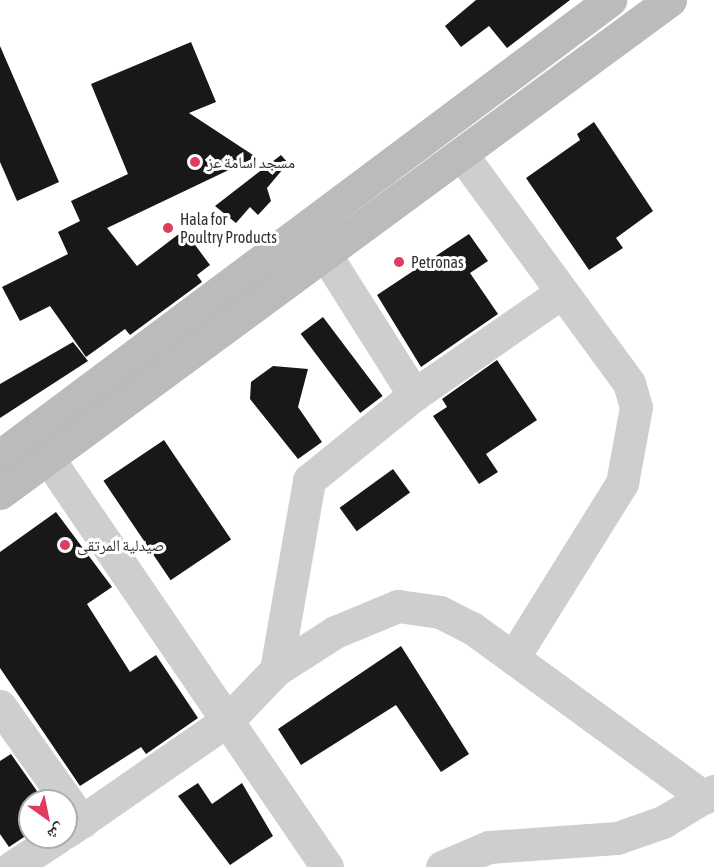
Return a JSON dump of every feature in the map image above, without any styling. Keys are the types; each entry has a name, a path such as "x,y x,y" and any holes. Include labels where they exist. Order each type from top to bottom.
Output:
{"main road":[{"path":"0,456 610,0"},
{"path":"0,493 670,0"},
{"path":"359,187 379,214"}],"street":[{"path":"462,155 561,293 630,383 636,406 622,483 513,658"},
{"path":"325,254 414,395"},
{"path":"276,670 309,480 414,395 561,293"},
{"path":"48,458 229,719 327,867"},
{"path":"78,824 229,719 276,670 335,632 398,606 440,612 513,658 710,794 663,822 617,838 442,867"},
{"path":"0,706 46,789"},
{"path":"12,867 40,849"}],"building":[{"path":"476,0 570,0 507,48 489,26 461,47 445,26"},
{"path":"191,42 216,102 189,113 256,157 107,228 137,266 184,230 210,265 197,275 202,282 130,335 125,329 86,357 50,306 20,321 2,287 68,254 58,232 80,221 71,201 128,174 91,84"},
{"path":"0,46 59,182 17,201 0,162"},
{"path":"594,122 653,211 616,238 623,248 589,270 526,178 580,140 577,134"},
{"path":"281,155 288,163 267,188 271,201 258,215 250,207 236,223 215,206"},
{"path":"469,234 488,261 470,273 498,314 421,367 377,295"},
{"path":"323,317 383,396 360,413 301,334"},
{"path":"73,342 88,361 0,418 0,384"},
{"path":"497,360 537,420 486,454 498,472 479,484 433,416 447,407 442,399"},
{"path":"273,366 308,369 298,407 322,442 298,459 250,399 251,382"},
{"path":"164,440 231,539 171,580 103,481"},
{"path":"393,469 410,492 357,531 340,508"},
{"path":"56,512 112,587 87,604 130,672 156,655 198,718 146,754 141,747 80,786 0,668 0,552"},
{"path":"401,646 469,754 441,772 396,705 301,765 278,729"},
{"path":"11,754 36,789 18,789 18,841 9,847 0,834 0,761"},
{"path":"198,783 212,804 242,783 273,836 230,865 178,796"}],"place":[{"name":"مسجد اسامة عز","path":"195,162"},
{"name":"Hala for Poultry Products","path":"168,228"},
{"name":"Petronas","path":"399,262"},
{"name":"صيدلية المرتقى","path":"65,545"}]}
